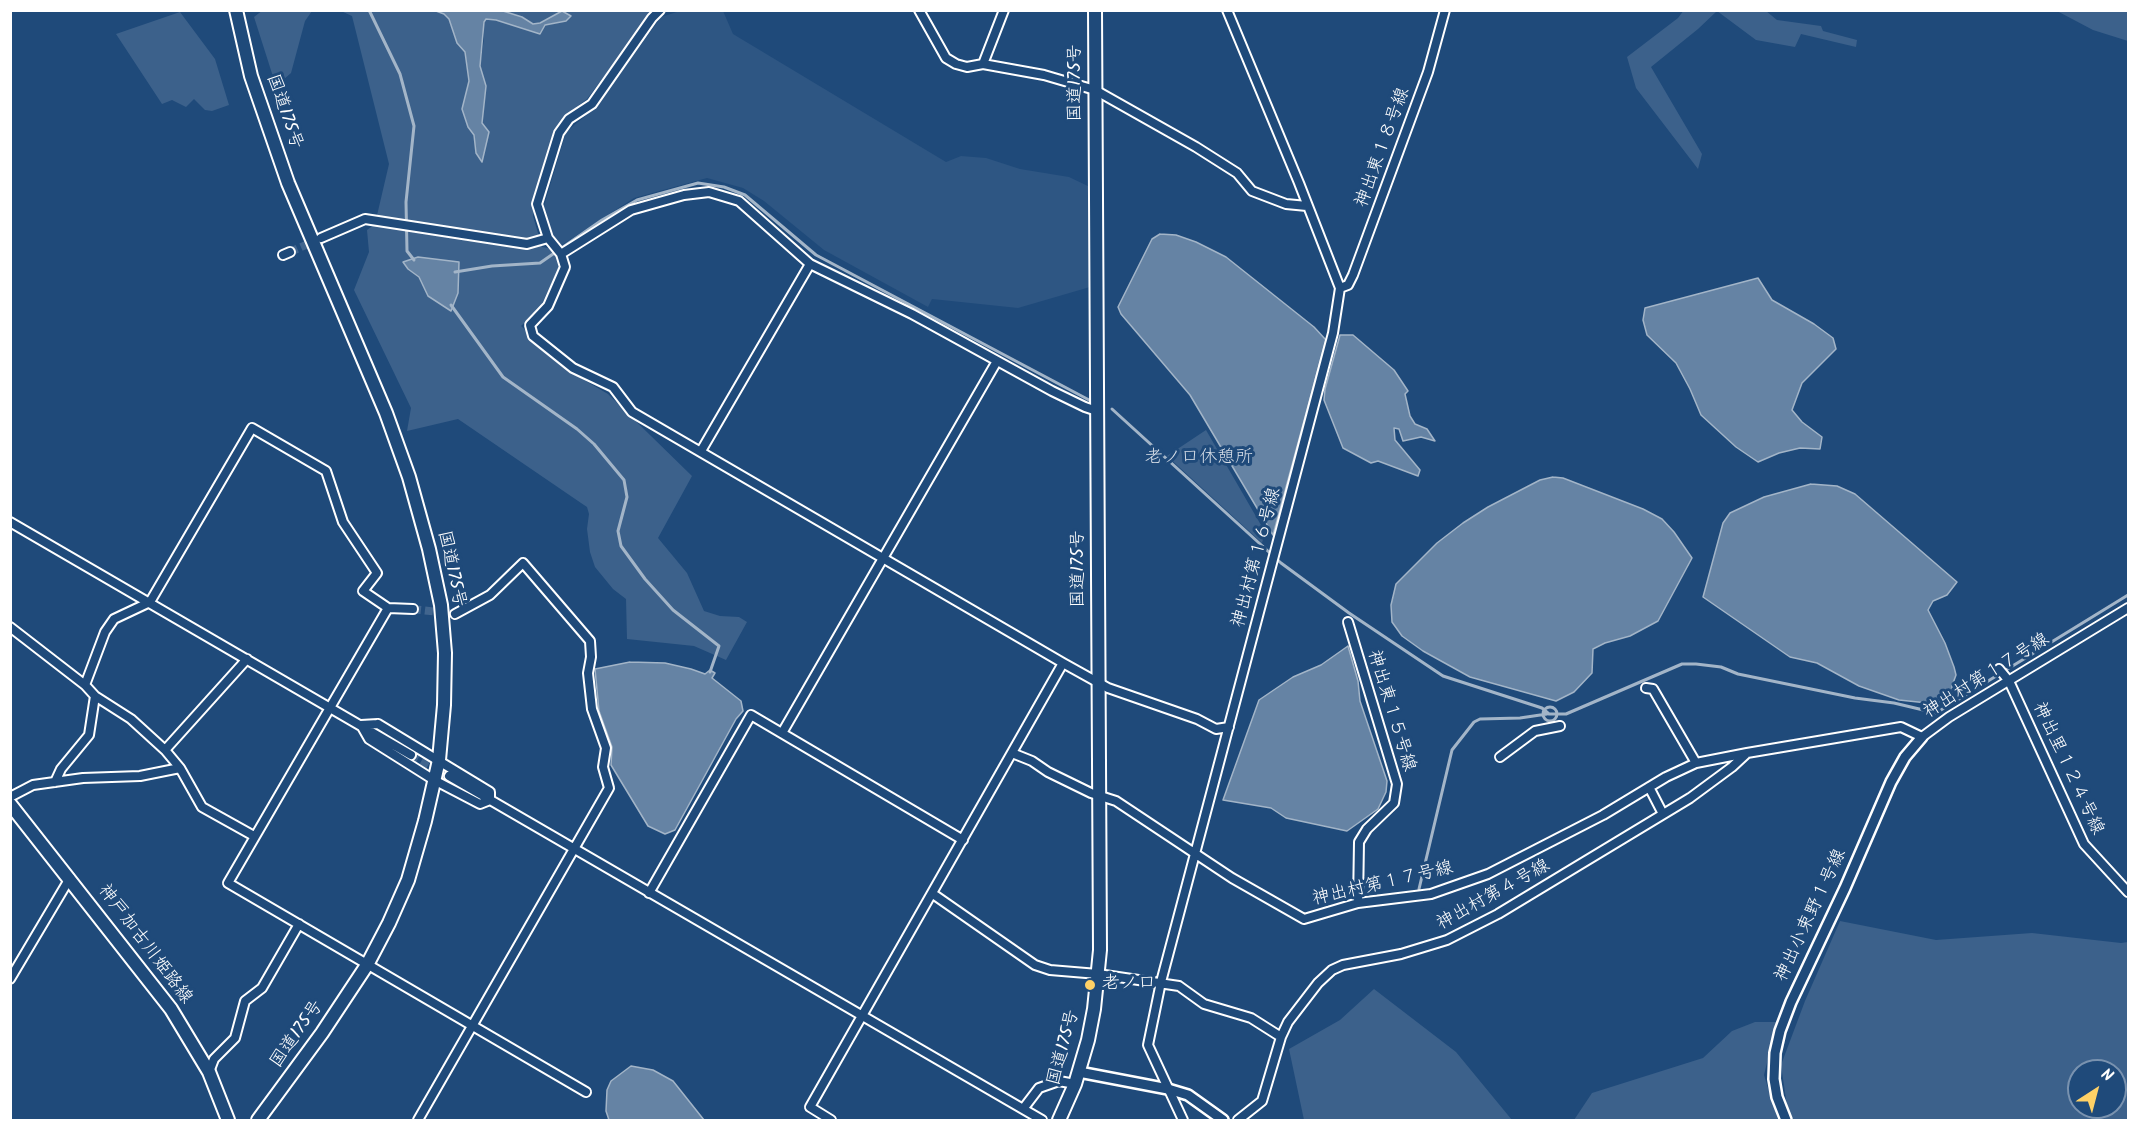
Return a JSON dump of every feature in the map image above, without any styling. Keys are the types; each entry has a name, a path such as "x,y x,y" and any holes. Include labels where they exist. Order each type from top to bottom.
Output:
{"main road":[{"name":"国道175号","path":"236,10 251,76 288,183 386,413 409,477 429,549 441,605 445,653 444,705 439,760 408,880 367,965 322,1033 258,1120"},
{"name":"国道175号","path":"1059,1120 1077,1078 1094,1009 1100,950 1095,10"},
{"name":"神戸加古川姫路線","path":"10,804 171,1009 209,1072 228,1120"}],"street":[{"path":"660,10 592,104 569,119 559,133 537,204 548,238 561,254 565,267 548,306 530,325 533,336 573,368 614,387 632,412 1063,663 1108,688 1197,719 1216,729 1229,727"},
{"path":"919,10 946,58 956,64 967,67 983,64 1044,75 1095,90 1237,173 1252,191 1286,204 1308,207"},
{"path":"983,64 1004,10"},
{"path":"1227,10 1340,288"},
{"name":"神出東１８号線","path":"1340,288 1348,285 1353,275 1425,81 1445,10"},
{"path":"561,254 631,210 684,195 709,192 739,201 810,264 912,314 1052,391 1097,411"},
{"path":"321,238 365,219 527,244 548,238"},
{"path":"701,451 810,264"},
{"name":"神出村第１６号線","path":"1183,1120 1148,1045 1161,982 1333,333 1340,288"},
{"path":"782,733 997,361"},
{"path":"85,685 105,632 114,619 150,602 252,428 326,471 343,522 377,573 363,591 388,608 413,609"},
{"path":"10,522 411,755"},
{"path":"418,1120 609,788 603,767 606,748 592,709 588,674 591,657 590,641 523,563 490,595 455,614"},
{"path":"388,608 328,707 228,883 586,1092"},
{"name":"神出村第１７号線","path":"1012,753 1100,796 1116,801 1233,878 1304,919 1358,903 1431,894 1488,874 1603,815 1649,787 1696,763 1900,727 1922,737 1949,717 2128,608"},
{"name":"神出東１５号線","path":"1348,622 1397,784 1394,803 1367,829 1359,842 1358,903"},
{"path":"10,627 85,685 95,696 131,719 165,750 180,768 202,807 254,836"},
{"path":"165,750 247,659"},
{"path":"831,1120 810,1107 1063,663"},
{"name":"神出里１２４号線","path":"1999,669 2009,681 2084,844 2128,892"},
{"path":"1646,687 1653,689 1696,763"},
{"path":"55,782 61,769 89,735 95,696"},
{"path":"650,893 751,715 963,840"},
{"path":"361,725 378,724 490,792 490,800"},
{"path":"361,725 369,739 434,780 480,804 490,800"},
{"path":"1500,757 1535,731 1560,726"},
{"name":"神出小束野１号線","path":"1786,1120 1777,1097 1774,1079 1775,1053 1780,1031 1891,782 1905,757 1922,737"},
{"name":"神出村第４号線","path":"1238,1120 1262,1101 1281,1037 1288,1022 1318,983 1332,970 1343,965 1401,954 1447,940 1497,914 1690,798 1747,753"},
{"path":"10,797 33,785 83,778 140,776 180,768"},
{"path":"449,776 1042,1120"},
{"path":"1649,787 1663,814"},
{"path":"10,979 70,878"},
{"path":"933,894 1035,965 1050,970 1098,974 1179,986 1204,1004 1251,1018 1281,1037"},
{"path":"209,1072 214,1059 235,1038 245,1001 262,988 298,924"},
{"path":"1023,1109 1039,1088 1077,1078 1168,1089 1188,1095 1223,1120"}],"shaded area":[{"path":"436,11 503,11 522,17 533,24 540,23 562,11 571,16 566,21 545,25 540,34 496,20 486,19 484,22 480,66 486,86 482,123 489,132 482,162 476,153 474,135 468,127 462,109 469,81 465,52 457,43 449,19"},
{"path":"680,11 723,11 733,34 946,162 961,156 986,158 1020,169 1069,177 1090,187 1090,287 1018,308 932,299 928,307 824,250 764,201 743,188 707,178 634,198 560,246 554,238 544,206 566,132 595,108 661,17"},
{"path":"1160,234 1176,235 1226,257 1314,327 1326,340 1273,535 1190,395 1121,314 1118,307 1152,239"},
{"path":"418,257 459,262 458,293 451,311 428,296 419,277 403,262"},
{"path":"1758,278 1772,300 1814,324 1833,338 1836,349 1802,383 1792,410 1802,422 1822,437 1820,449 1800,448 1779,453 1758,462 1736,447 1701,415 1676,363 1647,335 1643,320 1645,308"},
{"path":"1340,335 1353,335 1394,370 1408,391 1405,394 1410,416 1415,424 1427,429 1435,441 1421,437 1403,441 1399,429 1394,428 1395,440 1420,470 1418,476 1378,461 1371,463 1343,448 1324,400"},
{"path":"1553,477 1563,478 1643,509 1662,519 1692,558 1658,621 1630,636 1593,649 1592,673 1574,692 1556,701 1470,677 1423,651 1402,636 1392,622 1391,605 1396,584 1437,543 1488,507 1540,480"},
{"path":"1811,484 1837,486 1855,494 1957,582 1947,595 1933,601 1928,610 1954,667 1956,675 1952,686 1952,696 1937,704 1899,700 1859,686 1817,663 1790,657 1703,597 1723,523 1730,513 1764,497"},
{"path":"1348,646 1358,681 1360,701 1387,781 1386,792 1378,809 1347,831 1286,818 1271,808 1223,800 1259,700 1293,677 1321,665"},
{"path":"630,662 665,663 705,674 710,670 715,673 712,678 741,701 743,711 736,719 675,830 665,834 648,826 611,765 612,747 599,711 595,669"},
{"path":"631,1066 653,1070 673,1081 704,1120 609,1120 606,1111 607,1090 611,1081"}],"green space":[{"path":"263,10 312,11 305,21 291,73 276,86 254,17"},
{"path":"436,10 449,19 457,43 465,52 469,81 462,109 468,127 474,135 476,153 482,161 489,132 482,123 486,87 480,66 485,19 496,20 540,34 545,25 566,21 546,19 533,24 522,17 503,11 653,11 587,99 563,117 556,133 533,216 542,247 553,249 560,265 540,308 521,326 572,373 608,394 692,476 658,538 687,573 704,611 720,616 739,617 747,622 726,660 694,646 627,639 626,599 613,589 595,567 590,552 587,507 458,419 407,431 411,408 354,290 369,252 367,230 375,224 389,164 352,16 341,11","holes":["403,262 458,293 451,311 428,296 419,277"]},
{"path":"1684,10 1717,11 1651,67 1702,154 1698,169 1636,88 1627,57 1678,18"},
{"path":"1717,11 1766,11 1777,20 1821,26 1823,31 1857,40 1856,47 1801,34 1795,47 1756,40"},
{"path":"2057,11 2128,11 2128,41 2093,30"},
{"path":"180,12 215,59 229,105 212,111 205,110 194,99 186,107 172,100 162,104 116,34"},
{"name":"老ノ口休憩所","path":"1206,430 1265,532 1262,543 1167,456"},
{"path":"1840,921 1936,940 2032,933 2128,942 2128,1120 1793,1120 1787,1106 1781,1065 1805,1001"},
{"path":"1374,989 1456,1052 1512,1120 1304,1120 1289,1049 1340,1020"},
{"path":"1755,1022 1777,1022 1764,1075 1778,1120 1574,1120 1592,1093 1703,1058 1732,1031"}],"waterway":[{"path":"369,10 400,74 414,126 406,202 407,251 414,260"},
{"path":"455,272 492,266 540,263 602,220 637,200 698,183 724,187 745,195 816,255 1091,401"},
{"path":"451,305 503,377 577,429 594,444 624,480 627,497 618,531 621,546 645,579 673,610 719,646 710,672"},
{"path":"1112,409 1281,563 1349,613 1443,676 1542,708 1549,714 1566,714 1682,664 1721,667 1738,674 1936,713 2128,595"},
{"path":"1550,707 1555,709 1557,714 1555,719 1550,721 1545,719 1543,714 1545,709 1550,707"},
{"path":"1419,889 1452,750 1474,722 1480,719 1520,718 1547,714"}],"tunnel":[{"path":"290,252 317,240"},
{"path":"413,609 455,614"},
{"path":"411,755 449,776"}],"place":[{"name":"老ノ口","path":"1090,985"}]}
